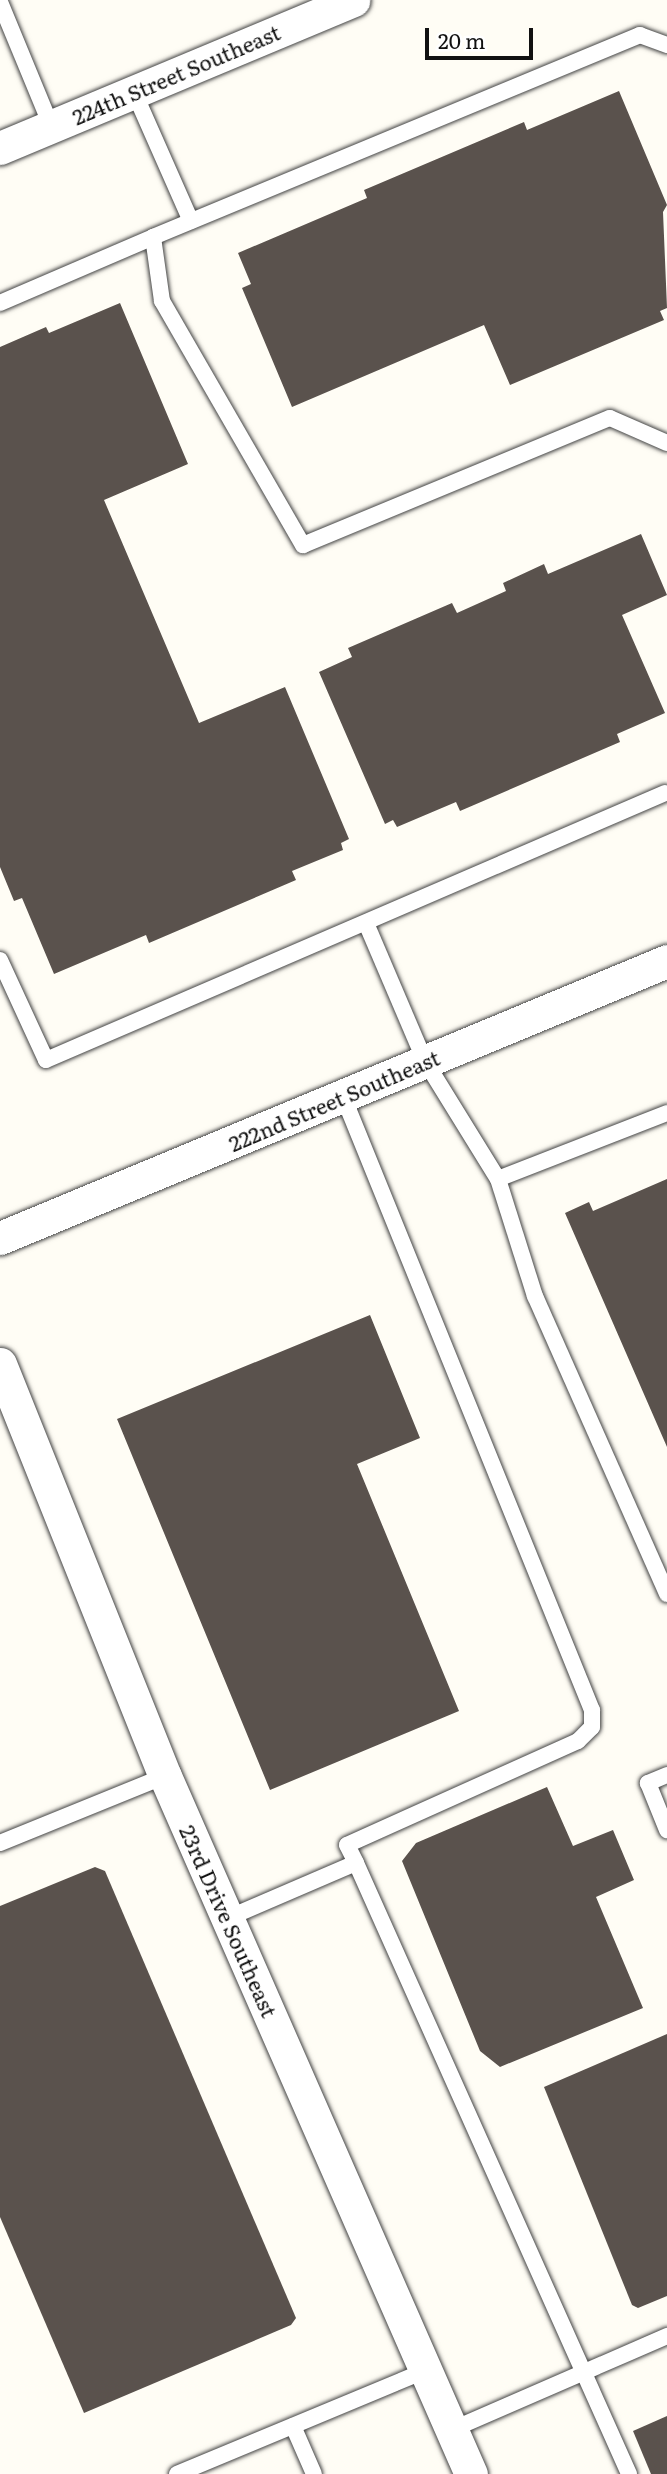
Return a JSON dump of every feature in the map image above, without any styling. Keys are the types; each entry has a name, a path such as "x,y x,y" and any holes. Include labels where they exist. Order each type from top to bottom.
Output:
{"street":[{"name":"224th Street Southeast","path":"0,148 353,0"},
{"name":"222nd Street Southeast","path":"0,1238 667,961"},
{"name":"23rd Drive Southeast","path":"0,1364 165,1776 471,2474"}],"lane":[{"path":"0,2 51,126"},
{"path":"0,303 640,35 667,45"},
{"path":"134,92 191,221"},
{"path":"153,237 162,301 303,545 610,418 667,443"},
{"path":"0,960 46,1060 665,793"},
{"path":"366,923 425,1061 498,1179 534,1296 667,1594"},
{"path":"343,1096 592,1710 592,1727 578,1741 347,1845 580,2374 629,2474"},
{"path":"498,1179 667,1113"},
{"path":"667,1774 648,1783 667,1830"},
{"path":"0,1843 165,1776"},
{"path":"228,1918 356,1863"},
{"path":"451,2430 667,2336"},
{"path":"181,2473 427,2370"},
{"path":"293,2426 314,2474"}],"building":[{"path":"619,91 667,205 663,212 667,308 660,311 664,320 510,385 484,325 292,407 242,288 251,284 238,253 367,198 364,190 524,122 527,130"},
{"path":"120,303 188,464 104,500 199,723 285,687 349,839 341,843 343,850 292,871 296,880 149,943 146,935 54,974 22,898 14,901 0,867 0,347 46,327 49,333"},
{"path":"641,534 667,595 622,615 665,713 617,734 620,742 460,811 456,802 397,827 393,820 385,824 319,672 352,657 348,648 452,603 457,613 506,591 503,583 544,564 548,574"},
{"path":"667,1179 667,1447 565,1213 589,1202 593,1211"},
{"path":"370,1315 420,1438 357,1464 459,1711 270,1790 117,1419"},
{"path":"547,1787 573,1846 613,1830 634,1880 596,1897 643,2008 500,2067 480,2051 402,1861 416,1843"},
{"path":"95,1867 105,1871 296,2318 291,2325 84,2413 0,2217 0,1906"},
{"path":"667,2034 667,2296 638,2308 632,2305 544,2087"},
{"path":"667,2416 667,2474 651,2474 633,2431"}]}
